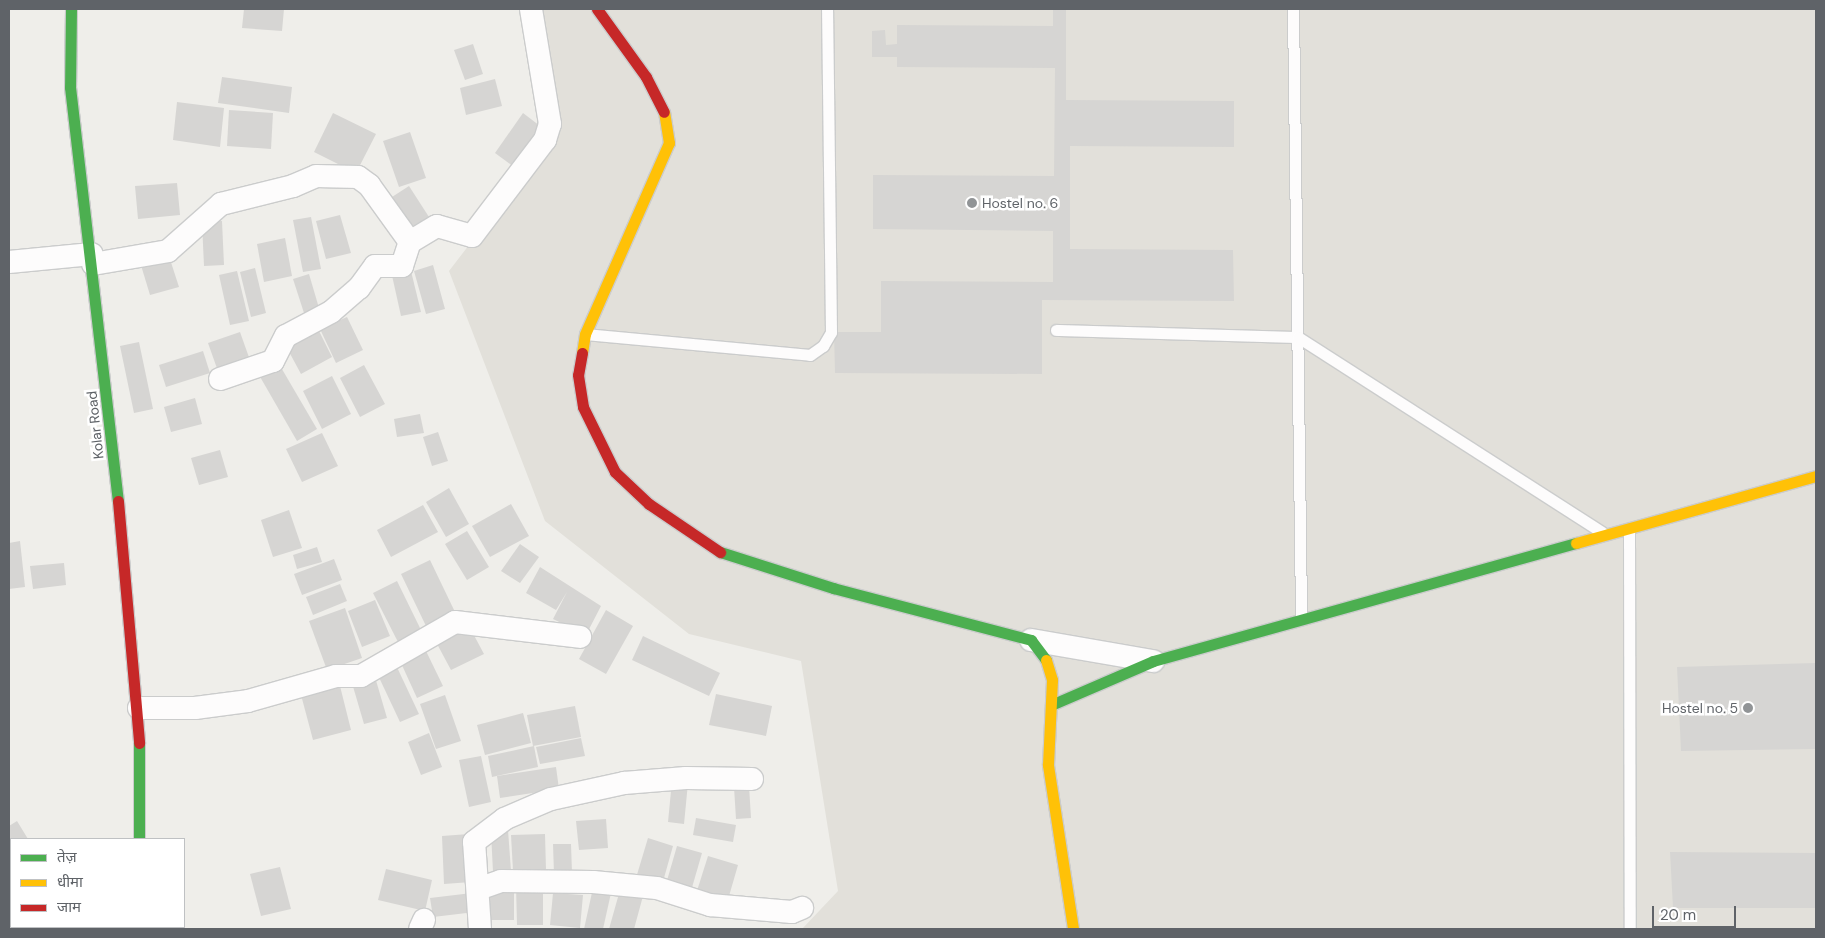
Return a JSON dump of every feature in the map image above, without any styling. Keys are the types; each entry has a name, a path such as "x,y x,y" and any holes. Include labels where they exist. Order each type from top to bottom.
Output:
{"street":[{"name":"Kolar Road","path":"71,9 70,88 93,259 139,708 139,838"},
{"path":"220,379 273,361 286,336 331,312 359,288 375,266 402,266 410,242 437,226 468,237 475,234 545,140 550,124 531,9"},
{"path":"597,9 662,103 669,122 668,142 585,334 578,375 583,407 611,464 649,504 712,548 833,588 1031,640 1153,661"},
{"path":"9,262 93,259 168,251 221,204 293,186 316,176 358,177 369,185 410,242"},
{"path":"1051,705 1153,661 1301,616 1816,476"},
{"path":"139,708 195,708 248,701 336,676 361,676 455,622 580,636"},
{"path":"1031,640 1047,661 1051,705 1048,765 1073,929"},
{"path":"480,929 473,848 479,836 551,798 642,782 752,779"},
{"path":"478,889 501,882 593,882 658,888 710,905 784,912 802,908"}],"lane":[{"path":"585,334 810,355 823,346 831,332 827,9"},
{"path":"1293,9 1301,616"},
{"path":"1056,330 1298,337 1605,534"},
{"path":"1629,527 1630,929"}],"shaded area":[{"path":"534,9 1816,9 1816,929 802,929 838,891 801,661 689,634 545,521 449,271 549,141"}],"building":[{"path":"244,9 284,9 282,31 242,28"},
{"name":"Hostel no. 6","path":"1053,9 1066,9 1066,100 1234,101 1234,147 1070,146 1070,249 1233,250 1234,301 1042,300 1042,374 835,373 834,332 881,332 881,281 1053,282 1053,231 873,229 873,175 1054,176 1055,68 897,67 897,57 872,57 872,31 885,30 886,45 897,44 897,25 1053,26"},
{"path":"473,44 483,74 465,80 454,50"},
{"path":"222,77 292,87 289,113 218,103"},
{"path":"495,79 502,106 466,115 460,88"},
{"path":"177,102 224,108 220,147 173,140"},
{"path":"229,110 273,113 271,149 227,146"},
{"path":"333,113 376,134 356,173 314,152"},
{"path":"523,113 544,129 517,169 495,153"},
{"path":"410,132 426,178 399,187 383,141"},
{"path":"177,183 180,215 138,219 135,186"},
{"path":"409,186 429,217 411,227 392,197"},
{"path":"340,215 351,253 326,259 316,221"},
{"path":"311,217 321,269 303,272 293,220"},
{"path":"222,221 224,265 204,266 202,222"},
{"path":"285,238 292,276 264,282 257,244"},
{"path":"168,253 179,287 150,295 140,262"},
{"path":"433,265 445,309 426,314 414,271"},
{"path":"410,267 421,312 401,316 391,271"},
{"path":"255,268 266,313 251,317 240,272"},
{"path":"237,271 249,321 230,325 219,275"},
{"path":"309,274 319,308 304,313 293,279"},
{"path":"347,317 363,350 336,363 320,329"},
{"path":"319,331 332,357 301,374 287,348"},
{"path":"240,332 251,363 219,374 208,343"},
{"path":"139,342 153,409 134,413 120,346"},
{"path":"203,351 210,373 166,387 159,365"},
{"path":"279,364 317,429 297,441 259,375"},
{"path":"364,365 385,404 360,417 340,378"},
{"path":"332,376 351,414 322,429 303,391"},
{"path":"195,398 202,424 171,432 164,407"},
{"path":"420,414 424,433 397,437 394,419"},
{"path":"438,432 448,461 432,466 423,437"},
{"path":"322,433 338,466 302,482 286,449"},
{"path":"220,450 228,477 199,485 191,458"},
{"path":"449,488 469,524 446,537 426,502"},
{"path":"511,504 529,536 490,557 472,526"},
{"path":"423,505 438,532 391,557 377,530"},
{"path":"289,510 302,548 273,557 261,520"},
{"path":"467,531 489,567 467,580 445,544"},
{"path":"20,541 25,587 9,589 9,543"},
{"path":"520,544 539,557 520,583 501,571"},
{"path":"317,547 322,562 297,569 293,555"},
{"path":"334,559 342,580 302,595 294,574"},
{"path":"430,560 455,612 426,626 401,574"},
{"path":"64,563 66,585 33,589 30,566"},
{"path":"540,567 601,606 586,635 553,619 567,592 556,610 526,593"},
{"path":"397,581 421,630 398,642 373,593"},
{"path":"340,584 347,601 313,615 306,597"},
{"path":"375,600 390,636 362,647 348,611"},
{"path":"345,608 362,658 327,670 309,621"},
{"path":"606,610 633,626 606,674 579,659"},
{"path":"469,626 484,654 451,670 436,642"},
{"path":"643,636 720,673 709,696 632,660"},
{"path":"426,651 443,686 417,698 401,663"},
{"path":"395,663 419,714 400,722 376,671"},
{"name":"Hostel no. 5","path":"1816,663 1816,749 1681,751 1677,667"},
{"path":"375,677 387,718 364,724 352,683"},
{"path":"339,682 351,730 313,740 300,691"},
{"path":"716,694 772,706 766,736 709,725"},
{"path":"445,695 461,741 436,749 420,704"},
{"path":"575,706 581,737 533,746 527,715"},
{"path":"523,713 531,743 485,755 477,725"},
{"path":"429,733 442,767 421,775 408,742"},
{"path":"581,738 585,756 540,764 536,747"},
{"path":"534,746 538,767 492,777 488,756"},
{"path":"481,756 491,802 469,807 459,760"},
{"path":"556,767 559,789 500,798 497,776"},
{"path":"672,781 688,783 684,824 668,822"},
{"path":"749,786 751,818 736,819 734,787"},
{"path":"696,818 736,825 733,842 693,835"},
{"path":"606,819 608,848 579,850 576,821"},
{"path":"17,821 27,838 10,838 9,929 9,826"},
{"path":"508,830 511,871 493,872 491,832"},
{"path":"469,834 471,882 444,884 442,836"},
{"path":"545,834 546,870 513,871 511,835"},
{"path":"648,838 673,846 662,885 636,878"},
{"path":"553,844 571,844 572,873 554,874"},
{"path":"677,846 702,853 691,891 666,884"},
{"path":"1670,852 1816,853 1816,908 1673,908"},
{"path":"708,856 738,865 727,903 696,894"},
{"path":"280,867 291,909 261,916 250,874"},
{"path":"386,869 432,880 425,911 378,900"},
{"path":"516,885 543,885 543,925 517,925"},
{"path":"489,888 514,888 514,920 489,920"},
{"path":"593,888 611,893 603,929 584,929"},
{"path":"620,890 643,896 634,929 609,929"},
{"path":"472,893 475,912 433,917 430,898"},
{"path":"553,893 583,895 580,928 550,925"}],"traffic: fast":[{"path":"71,9 70,87 118,501"},
{"path":"1051,705 1153,661 1576,543"},
{"path":"720,552 833,588 1031,640 1046,660"},
{"path":"139,743 139,838"}],"traffic: slow":[{"path":"582,353 585,334 669,143 664,112"},
{"path":"1576,543 1816,476"},
{"path":"1046,660 1052,680 1048,765 1073,929"}],"traffic: jam":[{"path":"597,9 646,77 664,112"},
{"path":"582,353 578,375 583,407 615,472 649,504 720,552"},
{"path":"118,501 139,743"}],"place":[{"name":"Hostel no. 6","path":"972,203"},
{"name":"Hostel no. 5","path":"1748,708"}]}
